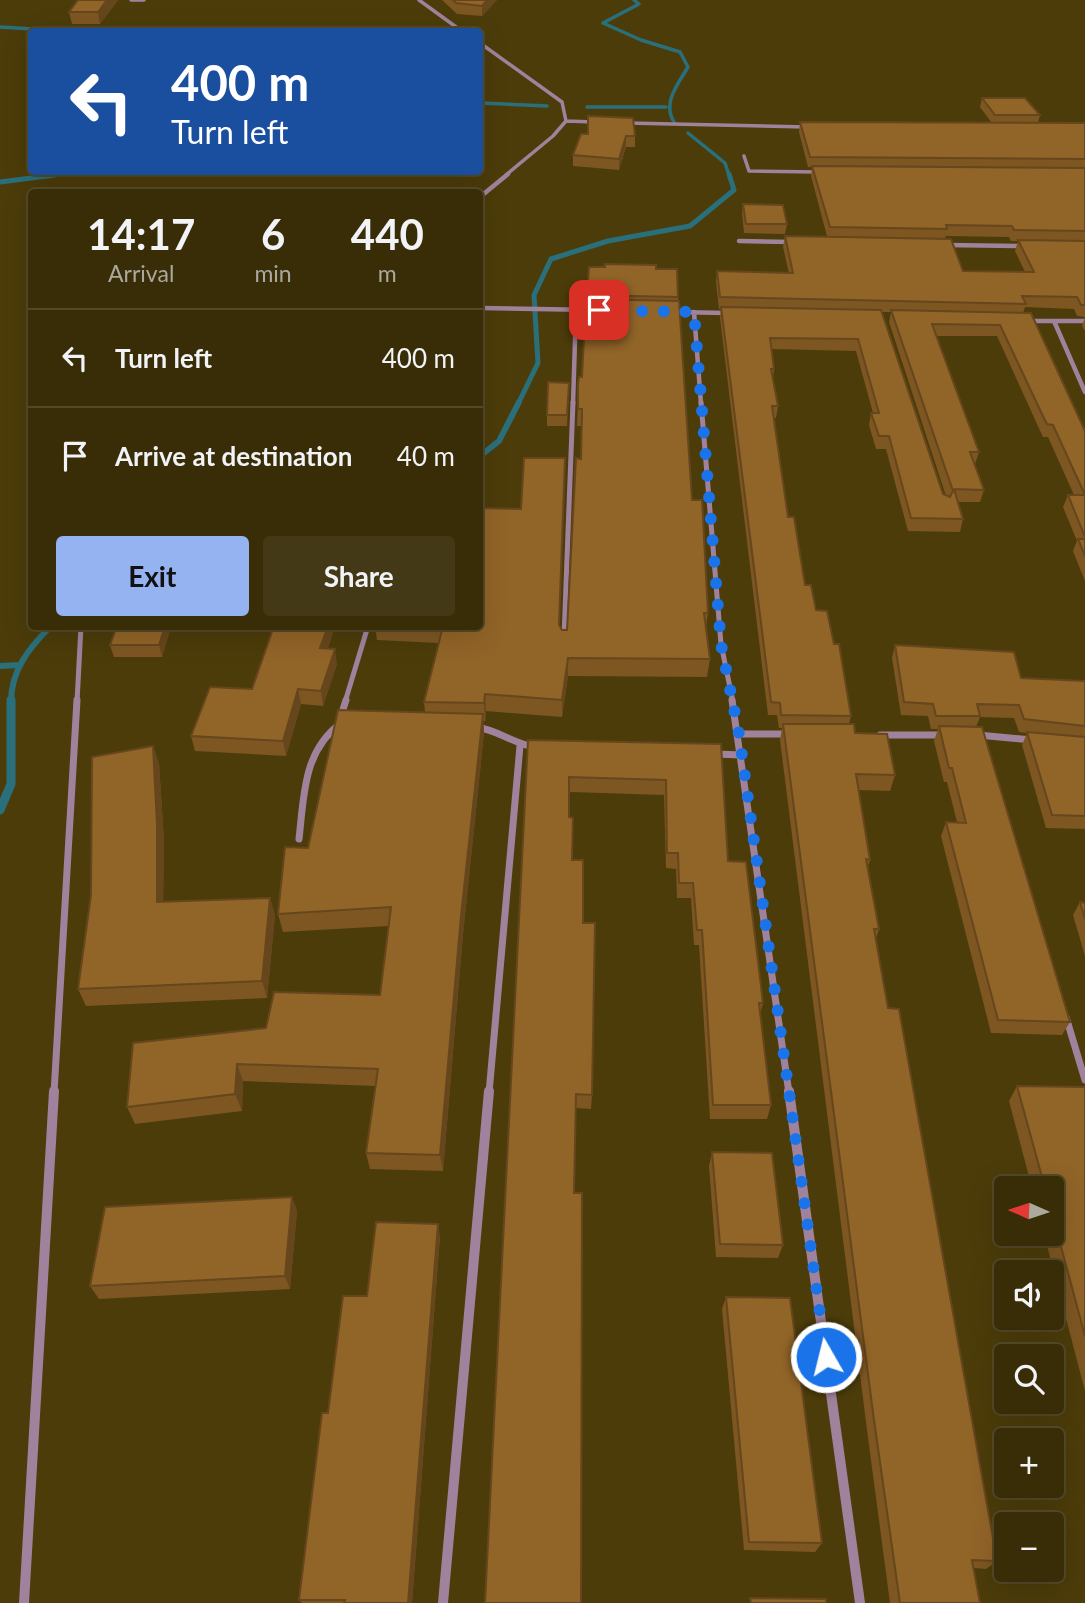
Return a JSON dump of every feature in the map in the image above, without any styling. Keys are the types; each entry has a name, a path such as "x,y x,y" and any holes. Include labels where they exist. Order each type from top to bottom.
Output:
{"street":[{"path":"131,0 144,0"},
{"path":"419,0 458,28"},
{"path":"483,45 562,102 566,121"},
{"path":"566,121 605,122"},
{"path":"483,194 553,136 566,121"},
{"path":"617,123 808,127"},
{"path":"744,156 749,171 830,172"},
{"path":"739,241 794,242"},
{"path":"933,244 1030,246"},
{"path":"483,308 602,310"},
{"path":"564,643 576,309"},
{"path":"667,312 734,313"},
{"path":"694,312 721,644 739,734 860,1603"},
{"path":"1014,320 1085,321"},
{"path":"1054,321 1085,392"},
{"path":"24,1603 81,630"},
{"path":"299,839 308,771 319,741 339,723 367,630"},
{"path":"339,723 352,724"},
{"path":"460,726 488,727 520,746 547,747"},
{"path":"739,734 793,734"},
{"path":"874,735 954,735"},
{"path":"968,735 1046,741"},
{"path":"981,736 985,749"},
{"path":"443,1603 520,746"},
{"path":"700,753 742,755"},
{"path":"1065,1014 1085,1080"}],"building":[{"path":"78,0 107,0 98,12 69,12"},
{"path":"453,0 487,0 482,6 456,3"},
{"path":"982,98 1025,98 1040,115 995,115"},
{"path":"588,116 633,118 635,136 626,136 619,159 573,155 581,134 588,134"},
{"path":"800,122 1085,123 1085,159 810,157"},
{"path":"812,166 1085,168 1085,231 1014,230 1012,226 946,225 947,229 830,227"},
{"path":"743,204 783,205 787,224 746,224"},
{"path":"785,236 951,239 963,271 1034,272 1018,240 1085,241 1085,305 1081,305 1077,297 1022,296 1026,304 720,297 717,271 793,273"},
{"path":"605,264 656,265 656,269 677,269 678,297 587,295 589,267 605,267"},
{"path":"586,299 679,301 692,500 702,500 708,613 704,613 710,659 568,658 562,700 485,694 484,703 424,702 442,630 483,630 483,508 521,509 524,458 565,458 559,625 562,630 567,630 576,458 581,459 582,409 578,409 578,384 579,377 582,377"},
{"path":"721,307 881,310 943,494 950,497 953,491 891,310 1031,313 1085,431 1085,495 1053,425 1047,424 1000,325 932,324 979,452 970,452 984,490 954,489 963,519 911,518 889,436 879,436 871,413 879,413 858,339 770,338 774,369 771,369 778,406 772,406 788,517 794,517 805,585 811,585 816,610 827,611 834,644 839,644 851,716 781,715 780,703 771,702"},
{"path":"548,382 569,383 567,415 547,415"},
{"path":"1068,495 1085,495 1085,537"},
{"path":"1078,539 1085,539 1085,556"},
{"path":"116,630 164,630 159,645 110,645"},
{"path":"273,630 327,630 320,648 335,649 321,691 298,689 283,741 191,736 210,687 252,689"},
{"path":"895,645 1014,652 1021,678 1085,681 1085,726 1024,719 1019,705 977,704 980,716 936,716 933,704 904,702"},
{"path":"338,710 483,714 461,916 440,1155 366,1153 378,1069 237,1064 235,1094 127,1107 133,1043 266,1028 274,992 380,995 391,907 278,914 285,847 308,848"},
{"path":"783,724 854,724 855,733 887,734 895,775 856,774 870,860 866,859 879,929 874,929 888,1008 899,1009 994,1544 994,1561 972,1560 980,1603 900,1603"},
{"path":"939,726 982,727 1070,1022 998,1020 946,822 966,823"},
{"path":"1027,732 1085,737 1085,816 1052,815"},
{"path":"528,740 721,744 728,861 746,862 763,1003 759,1003 771,1105 713,1105 702,930 697,930 693,883 679,883 678,853 667,853 666,780 569,777 569,817 573,818 572,860 583,860 583,923 595,923 592,1095 576,1094 574,1193 582,1193 581,1603 485,1603"},
{"path":"153,746 157,902 270,898 262,981 78,989 91,895 92,757"},
{"path":"1080,902 1085,903 1085,919"},
{"path":"1017,1086 1085,1087 1085,1336 1061,1246 1064,1246 1064,1176 1042,1176"},
{"path":"712,1152 772,1153 783,1245 720,1244"},
{"path":"292,1197 285,1276 90,1286 105,1207"},
{"path":"376,1222 438,1224 408,1603 299,1600 322,1413 328,1413 343,1296 367,1296"},
{"path":"726,1297 790,1298 822,1543 749,1542"},
{"path":"750,1598 826,1599 826,1603 751,1603"}],"waterway":[{"path":"634,0 639,4 603,23 641,40 680,52 688,67 671,101 674,122"},
{"path":"0,27 28,29"},
{"path":"483,103 547,106"},
{"path":"587,107 666,107"},
{"path":"688,133 725,163 729,175"},
{"path":"518,403 538,363 534,295 551,259 608,241 690,226 734,190 729,174"},
{"path":"0,182 55,175"},
{"path":"483,454 499,441 518,403"},
{"path":"11,702 14,680 23,660 47,630"},
{"path":"0,666 19,665"},
{"path":"0,810 11,784 11,702"}],"route":[{"path":"599,310 694,312 721,644 739,734 826,1357"}]}
